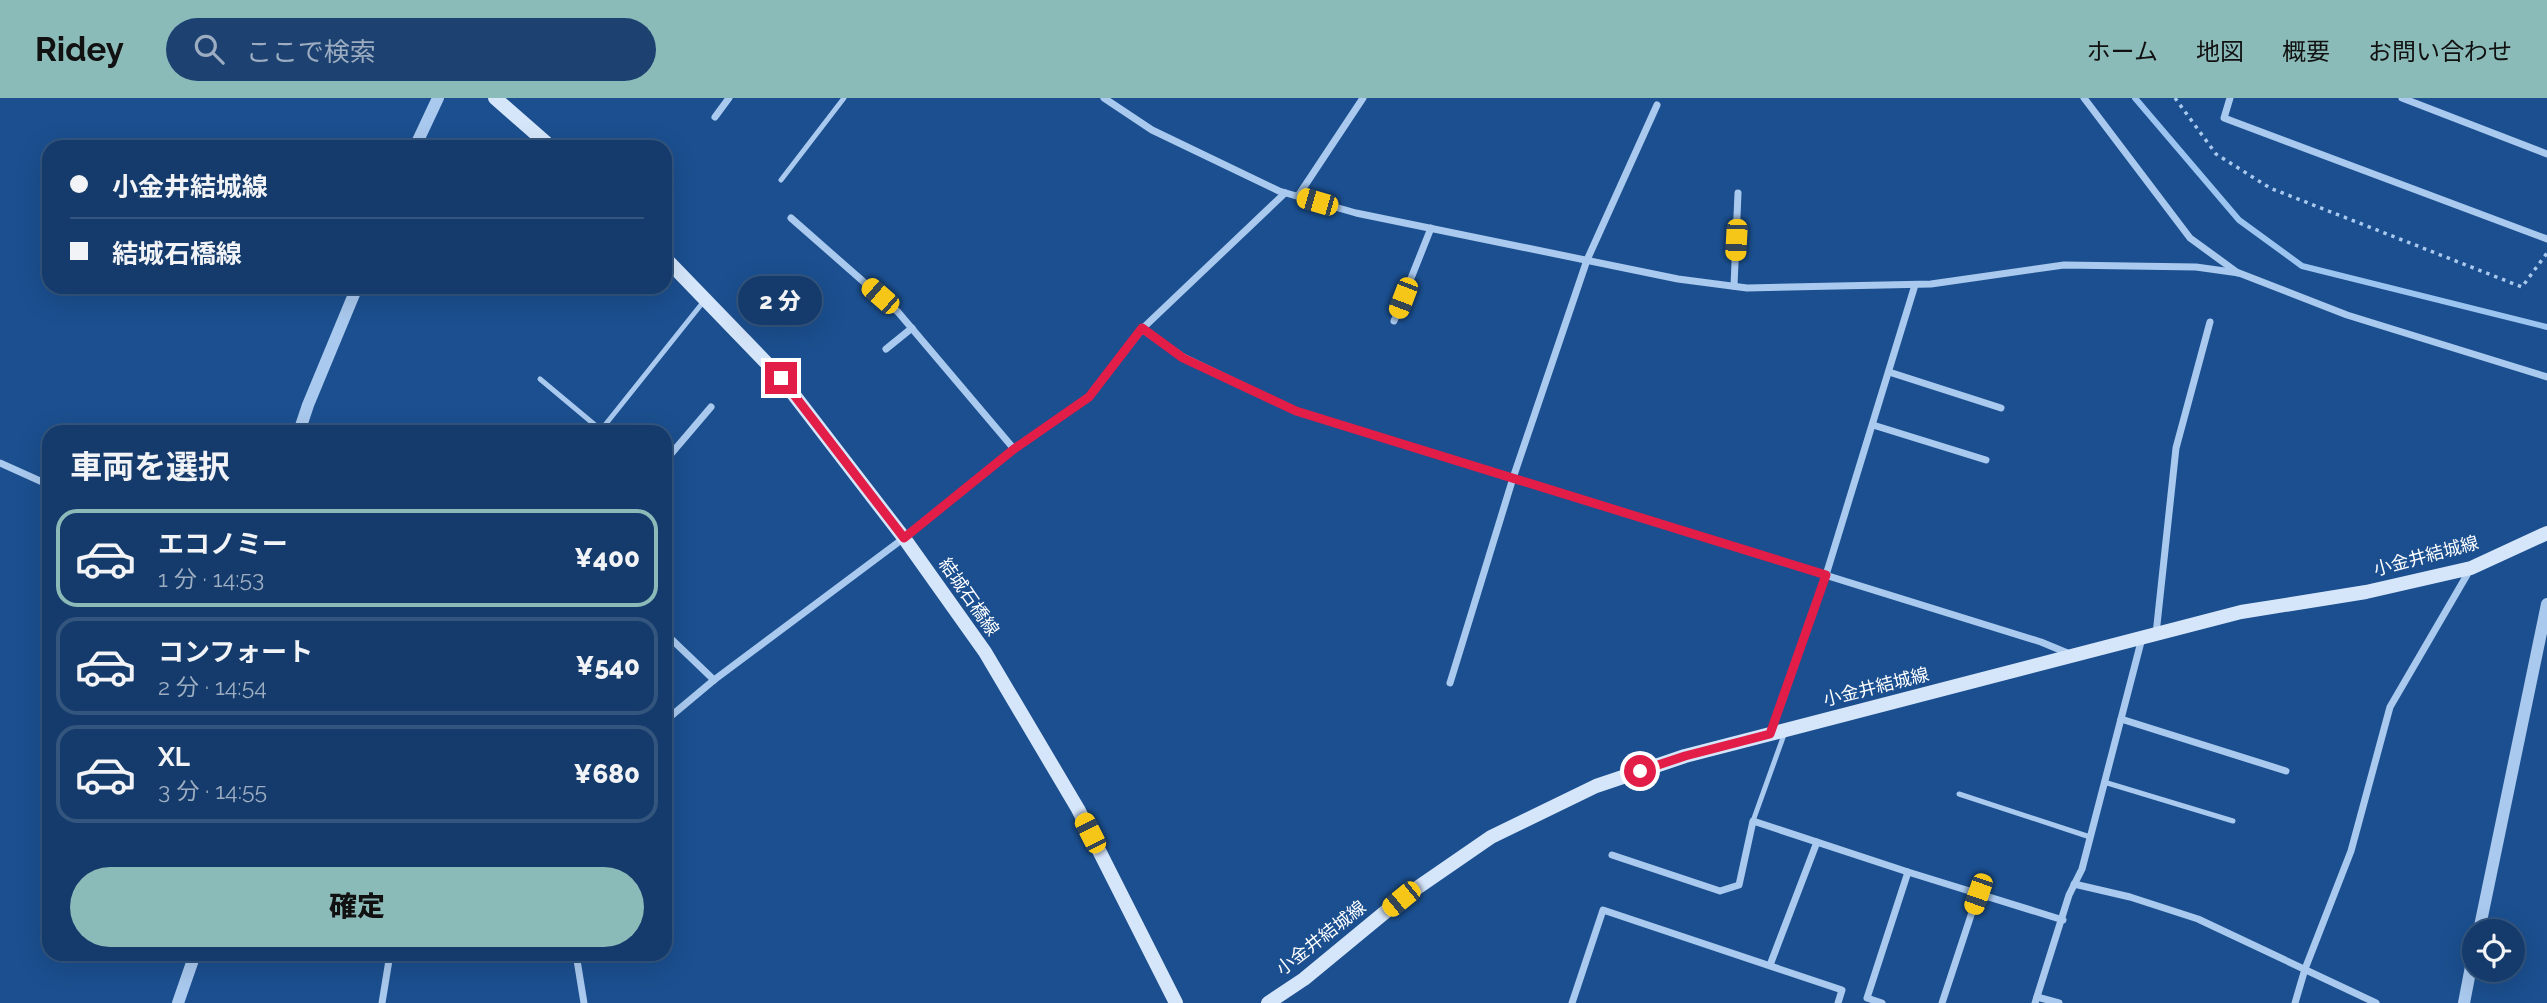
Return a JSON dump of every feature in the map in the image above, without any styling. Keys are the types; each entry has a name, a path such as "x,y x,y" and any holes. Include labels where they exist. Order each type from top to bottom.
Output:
{"main road":[{"path":"495,98 543,140"},
{"name":"結城石橋線","path":"672,265 781,378 904,538 985,652 1078,809 1177,1003"},
{"name":"小金井結城線","path":"1268,1003 1304,979 1401,899 1491,838 1596,786 1685,756 2241,612 2366,592 2471,568 2547,533"}],"street":[{"path":"418,140 438,98"},
{"path":"715,117 729,98"},
{"path":"1104,98 1152,130 1285,193 1356,213 1678,279 1746,288 1915,285 2064,265 2196,267 2239,273 2347,315 2547,377"},
{"path":"1298,196 1363,98"},
{"path":"2084,98 2190,238 2239,273"},
{"path":"2230,98 2224,118 2547,239"},
{"path":"2402,98 2547,154"},
{"path":"1450,683 1513,478 1587,260 1657,105"},
{"path":"672,715 714,680 904,538 1014,449 1089,397 1142,328 1285,193"},
{"path":"1734,286 1738,193"},
{"path":"791,218 898,312 1014,449"},
{"path":"1394,321 1431,228"},
{"path":"1770,734 1826,575 1915,285"},
{"path":"301,425 354,294"},
{"path":"2059,1003 2036,1000 2074,884 2082,869 2120,719 2149,636 2176,448 2210,322"},
{"path":"886,349 912,328"},
{"path":"1142,328 1183,358 1296,411 2041,642 2074,656"},
{"path":"1889,372 2001,408"},
{"path":"672,453 710,407"},
{"path":"1873,425 1986,460"},
{"path":"0,463 42,482"},
{"path":"2295,1003 2305,969 2351,851 2390,707 2471,568"},
{"path":"2481,919 2547,604"},
{"path":"672,640 714,680"},
{"path":"2120,719 2286,771"},
{"path":"1612,855 1720,891 1739,885 1752,821 2063,920"},
{"path":"1770,965 1818,842"},
{"path":"1882,1003 1867,999 1908,872"},
{"path":"2074,884 2130,897 2198,919 2376,1003"},
{"path":"1942,1003 1978,894"},
{"path":"1572,1003 1603,910 1842,990 1838,1003"},
{"path":"178,1003 193,961"},
{"path":"382,1003 389,961"},
{"path":"577,961 584,1003"},
{"path":"2463,1003 2467,982"}],"lane":[{"path":"781,180 844,98"},
{"path":"605,425 706,299"},
{"path":"540,379 595,425"},
{"path":"1752,821 1786,730"},
{"path":"2104,782 2232,821"},
{"path":"1959,794 2090,837"}],"path":[{"path":"2175,98 2216,154 2270,188 2522,287 2547,253"}],"waterway":[{"path":"2135,98 2239,220 2302,266 2547,327"}],"route":[{"path":"781,378 904,538 1014,449 1089,397 1142,328 1183,358 1296,411 1826,575 1770,734 1685,756 1640,771"}]}
